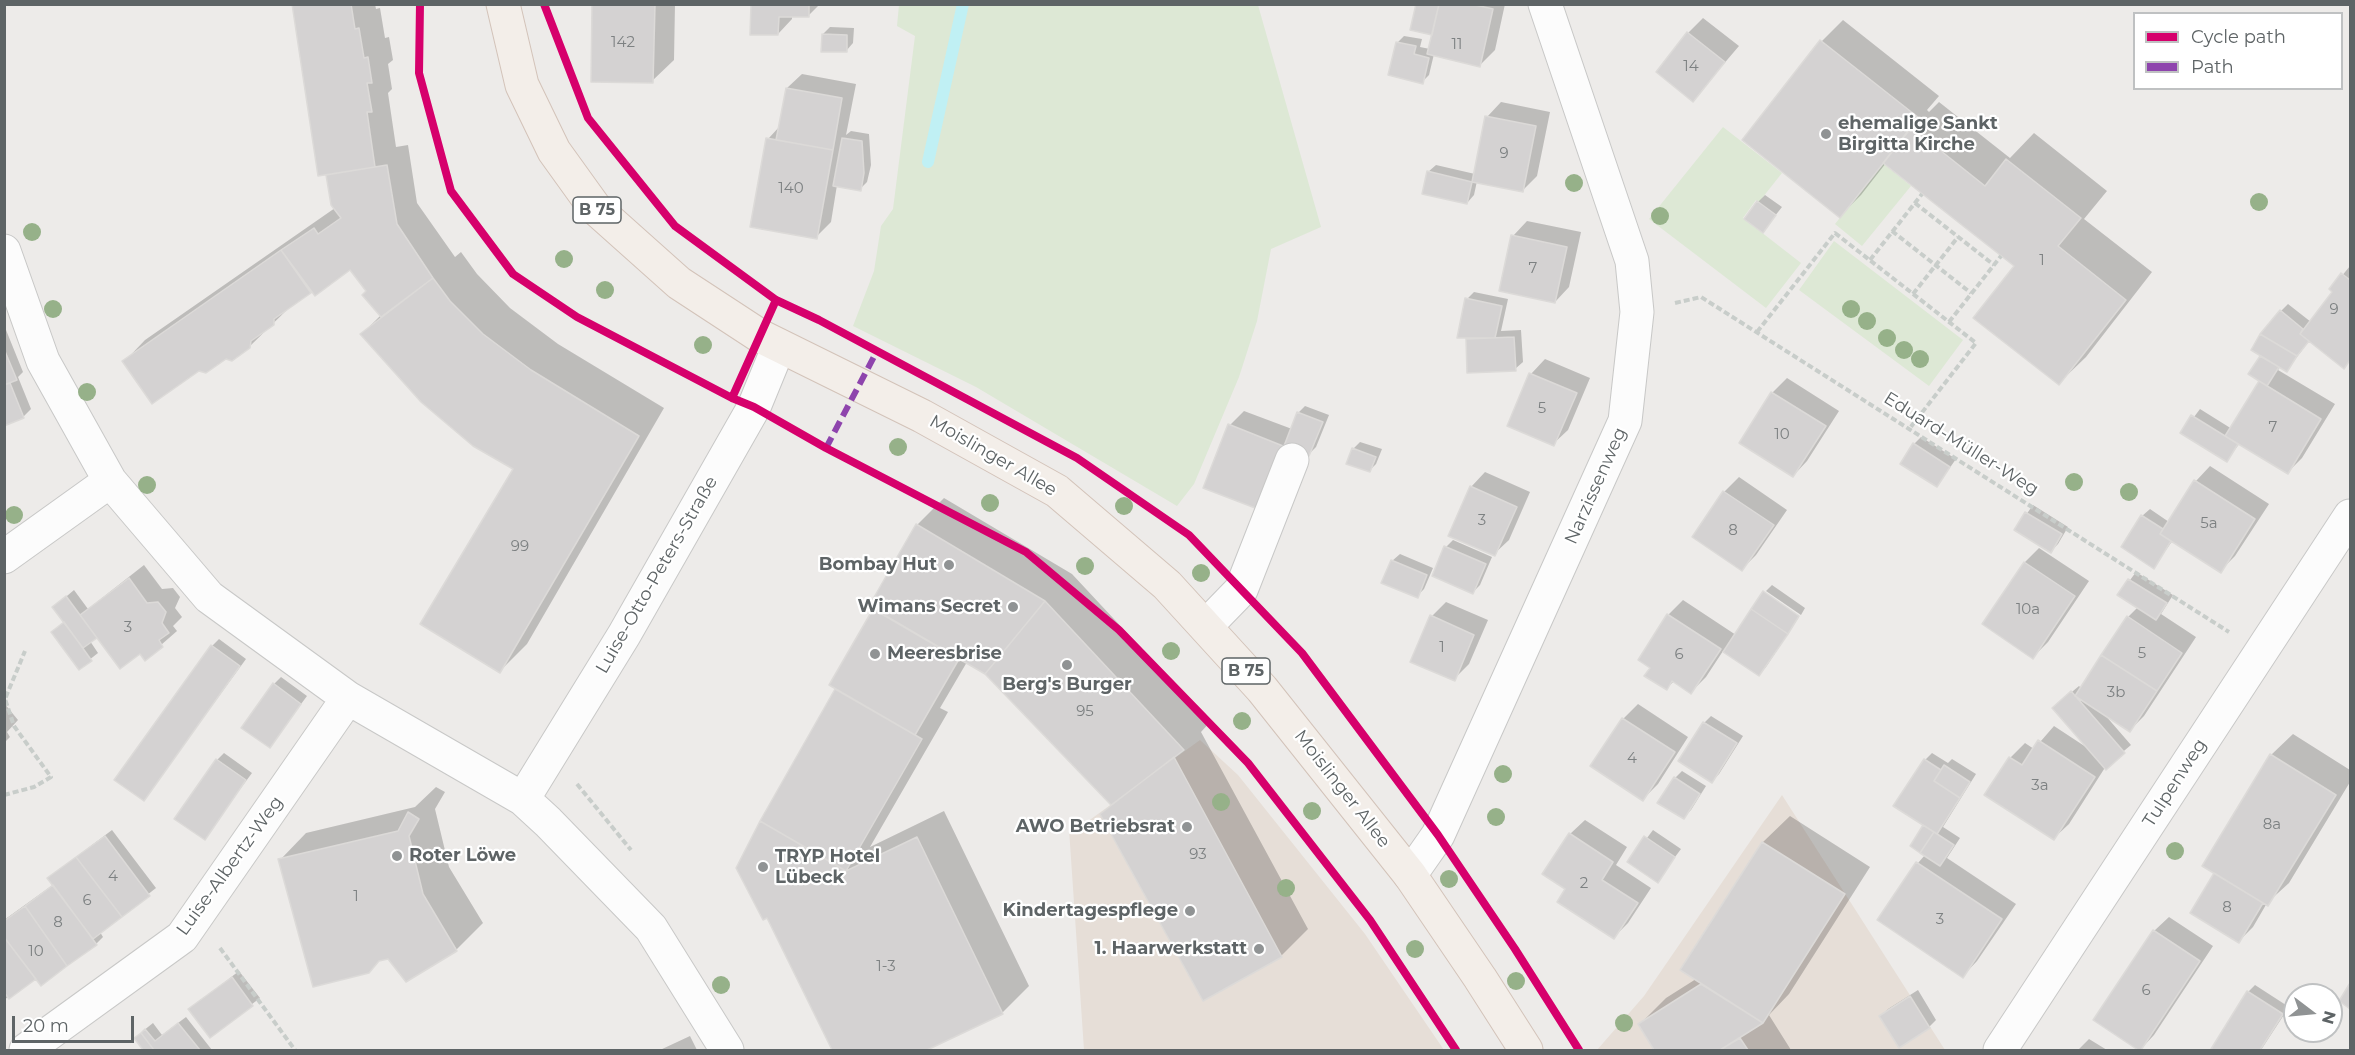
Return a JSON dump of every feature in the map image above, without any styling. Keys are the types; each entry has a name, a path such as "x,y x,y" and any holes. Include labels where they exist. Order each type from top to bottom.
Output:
{"main road":[{"name":"Moislinger Allee","path":"503,4 522,85 554,152 595,208 679,283 760,336 922,416 1057,491 1167,585 1262,689 1410,875 1526,1050"}],"street":[{"name":"Narzissenweg","path":"1410,875 1438,835 1625,421 1637,312 1632,261 1545,4"},
{"path":"4,251 43,361 110,481 209,597 348,698 522,799 548,822 651,928 727,1050"},
{"name":"Luise-Otto-Peters-Straße","path":"522,799 624,635 754,407 779,346"},
{"path":"1206,627 1241,590 1292,460"},
{"path":"4,557 110,481"},
{"name":"Tulpenweg","path":"2000,1050 2350,516"},
{"name":"Luise-Albertz-Weg","path":"26,1050 182,937 348,698"}],"path":[{"path":"1870,260 1922,194"},
{"path":"1915,203 1994,265"},
{"path":"1892,231 1971,293"},
{"path":"1757,332 1835,232 1976,343 1910,428"},
{"path":"1913,294 1958,237"},
{"path":"1949,322 2001,256"},
{"path":"4,795 34,787 51,777 14,726 5,699 25,651"},
{"path":"196,916 295,1050"}],"shaded area":[{"path":"1200,740 1238,775 1365,934 1444,1050 1084,1050 1069,829 1080,827"},
{"path":"1782,795 1945,1050 1597,1050 1644,996"}],"green space":[{"path":"899,5 1258,5 1321,227 1271,249 1257,321 1239,377 1194,484 1177,506 976,387 853,326 874,271 881,226 893,209 915,36 897,26"},
{"path":"1723,127 1782,173 1759,202 1756,200 1743,218 1801,263 1766,308 1649,219"},
{"path":"1883,163 1911,186 1862,246 1835,224"},
{"path":"1834,241 1963,340 1929,386 1799,290"}],"building":[{"path":"292,4 351,4 355,29 359,28 364,58 368,57 372,83 367,83 372,112 367,112 375,167 318,176"},
{"path":"592,4 655,4 653,83 591,82"},
{"path":"751,4 809,4 809,17 779,17 778,35 750,35"},
{"path":"1416,4 1439,4 1432,35 1410,30"},
{"path":"1439,4 1471,4 1493,9 1480,67 1427,54"},
{"path":"1687,32 1725,62 1693,102 1656,72"},
{"path":"822,34 847,35 847,52 821,52"},
{"name":"ehemalige Sankt Birgitta Kirche","path":"1820,40 1919,118 1840,218 1742,140"},
{"path":"1396,42 1416,46 1414,54 1429,58 1423,84 1388,75"},
{"path":"786,88 842,98 833,150 776,140"},
{"path":"1485,116 1536,126 1523,192 1472,182"},
{"path":"1911,127 1985,186 2006,159 2081,218 2058,246 2126,300 2059,385 1973,318 2014,266 1883,163"},
{"path":"766,138 833,150 817,239 750,227"},
{"path":"842,138 862,141 864,173 861,191 833,186"},
{"path":"387,165 397,224 433,278 381,317 362,295 366,291 350,270 315,296 281,250 314,228 318,234 341,218 331,205 326,175"},
{"path":"1427,171 1472,182 1467,204 1422,194"},
{"path":"1757,201 1776,215 1763,233 1744,219"},
{"path":"1511,235 1567,247 1555,303 1499,291"},
{"path":"281,250 311,293 274,319 274,325 251,341 250,348 232,361 226,359 206,373 199,371 152,404 122,361"},
{"path":"2341,273 2350,280 2350,360 2344,369 2300,334 2332,292 2329,289"},
{"path":"433,278 450,301 483,334 531,370 639,436 500,673 420,624 513,469 473,446 421,402 360,334"},
{"path":"1465,298 1502,306 1495,338 1457,338"},
{"path":"2280,310 2303,329 2300,334 2309,341 2297,356 2260,334"},
{"path":"2260,334 2297,356 2287,372 2251,350"},
{"path":"1514,337 1516,371 1467,373 1466,339"},
{"path":"4,349 17,380 4,385"},
{"path":"2260,356 2279,367 2267,386 2248,374"},
{"path":"1529,373 1577,393 1554,446 1507,426"},
{"path":"2259,381 2321,419 2288,474 2225,436"},
{"path":"10,383 24,418 4,426 4,385"},
{"path":"1771,392 1826,426 1793,477 1739,443"},
{"path":"1297,412 1323,422 1309,456 1284,446"},
{"path":"2191,415 2238,444 2227,462 2180,433"},
{"path":"1228,424 1288,448 1263,511 1203,488"},
{"path":"1913,443 1950,467 1937,487 1900,464"},
{"path":"1352,448 1376,457 1370,472 1346,464"},
{"path":"2194,480 2255,519 2221,573 2160,534"},
{"path":"1470,486 1517,507 1495,556 1448,536"},
{"path":"1723,491 1774,525 1742,571 1692,537"},
{"path":"2025,512 2062,534 2051,553 2014,530"},
{"path":"2141,515 2163,529 2160,534 2171,541 2154,569 2121,547"},
{"path":"916,524 1045,601 985,674 869,606"},
{"path":"1444,546 1486,564 1473,594 1432,576"},
{"path":"1391,560 1427,575 1418,598 1381,583"},
{"path":"2024,562 2075,596 2033,659 1982,624"},
{"path":"129,578 147,603 158,602 166,612 162,623 169,633 159,640 163,647 145,661 140,654 120,669 80,615"},
{"path":"2128,579 2167,603 2156,620 2117,595"},
{"path":"1763,591 1799,616 1788,634 1751,609"},
{"path":"66,596 97,638 83,648 52,607"},
{"path":"1045,601 1184,750 1111,805 985,674"},
{"path":"873,609 959,659 915,735 829,685"},
{"path":"1751,609 1788,634 1759,676 1723,652"},
{"path":"1667,614 1721,649 1691,694 1672,681 1667,690 1644,676 1650,668 1638,660"},
{"path":"1430,615 1474,635 1455,681 1410,662"},
{"path":"2127,616 2182,653 2157,691 2101,655"},
{"path":"64,622 92,661 79,670 51,632"},
{"path":"211,645 240,666 144,801 114,780"},
{"path":"2101,655 2157,691 2130,732 2075,696"},
{"path":"273,683 301,704 270,748 241,728"},
{"path":"835,689 922,739 846,871 760,821"},
{"path":"2071,691 2125,753 2106,770 2052,708"},
{"path":"1622,718 1675,752 1643,801 1590,766"},
{"path":"1703,722 1737,743 1712,783 1678,761"},
{"path":"2038,740 2095,777 2054,840 1984,795 2009,757 2022,765"},
{"path":"2270,754 2336,795 2268,906 2202,866"},
{"path":"1174,757 1282,957 1203,1001 1100,814"},
{"path":"216,759 246,780 205,840 174,819"},
{"path":"1924,759 1941,770 1934,781 1960,798 1937,834 1893,806"},
{"path":"1944,765 1970,782 1960,798 1934,781"},
{"path":"1674,777 1700,794 1684,819 1657,803"},
{"path":"408,812 419,819 409,836 423,894 457,951 406,982 388,959 379,961 369,973 313,987 278,859 398,831"},
{"path":"760,821 846,871 917,837 1003,1014 927,1050 832,1050 767,918 763,920 736,868"},
{"path":"1923,825 1934,832 1920,853 1910,846"},
{"path":"1934,832 1954,845 1940,866 1920,853"},
{"path":"1569,833 1613,862 1602,880 1638,903 1614,939 1557,902 1565,889 1542,874"},
{"path":"105,836 150,896 122,917 76,857"},
{"path":"1644,836 1675,857 1658,883 1627,862"},
{"path":"1762,842 1845,894 1763,1023 1680,970"},
{"path":"76,857 122,917 93,939 47,878"},
{"path":"1916,862 2002,919 1963,978 1877,920"},
{"path":"2214,873 2263,903 2239,943 2190,913"},
{"path":"53,885 97,945 67,966 25,906"},
{"path":"25,906 67,966 41,986 4,937 4,921"},
{"path":"2153,930 2200,961 2141,1050 2138,1050 2093,1020"},
{"path":"4,937 36,979 9,999 4,992"},
{"path":"232,977 253,1006 210,1038 188,1009"},
{"path":"2350,983 2350,1009 2343,1004 2343,994"},
{"path":"1701,984 1763,1023 1720,1050 1654,1050 1638,1024"},
{"path":"2247,991 2283,1014 2260,1050 2211,1049"},
{"path":"1910,996 1930,1028 1899,1048 1879,1016"},
{"path":"178,1023 200,1050 154,1050 141,1033 145,1029 155,1041"},
{"path":"141,1033 154,1050 143,1050 134,1038"},
{"path":"1740,1038 1748,1050 1720,1050"}],"waterway":[{"path":"928,162 963,4"}],"marked path":[{"path":"826,448 877,351"}],"cycle path":[{"path":"420,4 419,73 451,191 513,274 577,317 732,398 754,407 826,448 1026,552 1119,630 1248,763 1370,920 1456,1050"},
{"path":"544,4 588,118 675,226 776,300 819,320 1077,458 1189,535 1302,653 1438,835 1515,949 1579,1050"},
{"path":"732,398 776,300"}],"place":[{"name":"ehemalige Sankt Birgitta Kirche","path":"1826,134"},
{"name":"Bombay Hut","path":"949,565"},
{"name":"Wimans Secret","path":"1013,607"},
{"name":"Meeresbrise","path":"875,654"},
{"name":"Berg's Burger","path":"1067,665"},
{"name":"AWO Betriebsrat","path":"1187,827"},
{"name":"Roter Löwe","path":"397,856"},
{"name":"TRYP Hotel Lübeck","path":"763,867"},
{"name":"Kindertagespflege","path":"1190,911"},
{"name":"1. Haarwerkstatt","path":"1259,949"}]}
